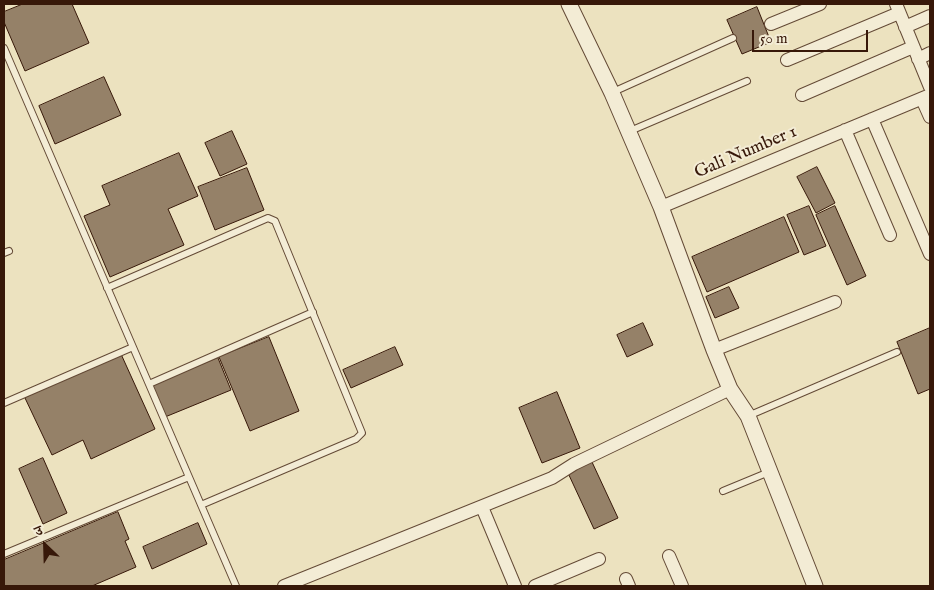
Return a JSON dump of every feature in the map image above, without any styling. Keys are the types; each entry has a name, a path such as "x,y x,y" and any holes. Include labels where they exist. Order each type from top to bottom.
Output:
{"street":[{"path":"569,4 629,132 660,207 714,350 730,389 748,416 815,586"},
{"path":"771,24 820,4"},
{"path":"787,60 898,8 930,87"},
{"path":"905,27 930,16"},
{"path":"802,95 915,53 930,53"},
{"path":"926,97 930,117"},
{"name":"Gali Number 1","path":"660,207 926,97"},
{"path":"872,119 930,254"},
{"path":"844,130 890,235"},
{"path":"714,350 835,302"},
{"path":"284,586 552,478 574,464 730,389"},
{"path":"482,506 515,586"},
{"path":"669,556 682,586"},
{"path":"535,586 565,580 599,559"}],"lane":[{"path":"612,93 734,38"},
{"path":"4,48 236,586"},
{"path":"629,132 747,82"},
{"path":"107,288 272,218 276,221 362,429 360,436 201,505"},
{"path":"149,384 314,312"},
{"path":"4,403 133,347"},
{"path":"748,416 897,352"},
{"path":"722,491 770,472"},
{"path":"4,554 189,477"}],"building":[{"path":"23,4 72,4 89,43 25,71 4,22 4,12"},
{"path":"757,7 771,42 742,54 727,20"},
{"path":"104,77 121,115 55,144 39,106"},
{"path":"232,131 247,164 220,176 205,143"},
{"path":"179,153 198,196 168,209 184,245 110,277 84,216 110,205 102,186"},
{"path":"817,167 835,203 816,213 797,177"},
{"path":"247,168 264,210 215,230 198,187"},
{"path":"809,206 826,246 804,255 787,215"},
{"path":"835,206 866,276 847,285 816,215"},
{"path":"784,217 799,252 707,292 692,257"},
{"path":"729,287 739,308 715,318 706,297"},
{"path":"643,323 653,345 627,357 617,335"},
{"path":"930,328 930,389 918,394 897,342"},
{"path":"269,337 299,411 250,431 219,357"},
{"path":"395,347 403,365 351,388 343,370"},
{"path":"121,354 155,429 91,459 83,440 52,455 25,398"},
{"path":"218,358 231,390 165,417 152,386"},
{"path":"557,392 580,448 542,463 519,408"},
{"path":"43,458 67,513 43,524 19,469"},
{"path":"592,462 618,518 594,529 568,473"},
{"path":"118,512 129,539 125,541 136,567 92,586 4,586 4,560"},
{"path":"198,523 207,544 152,569 143,547"}]}
